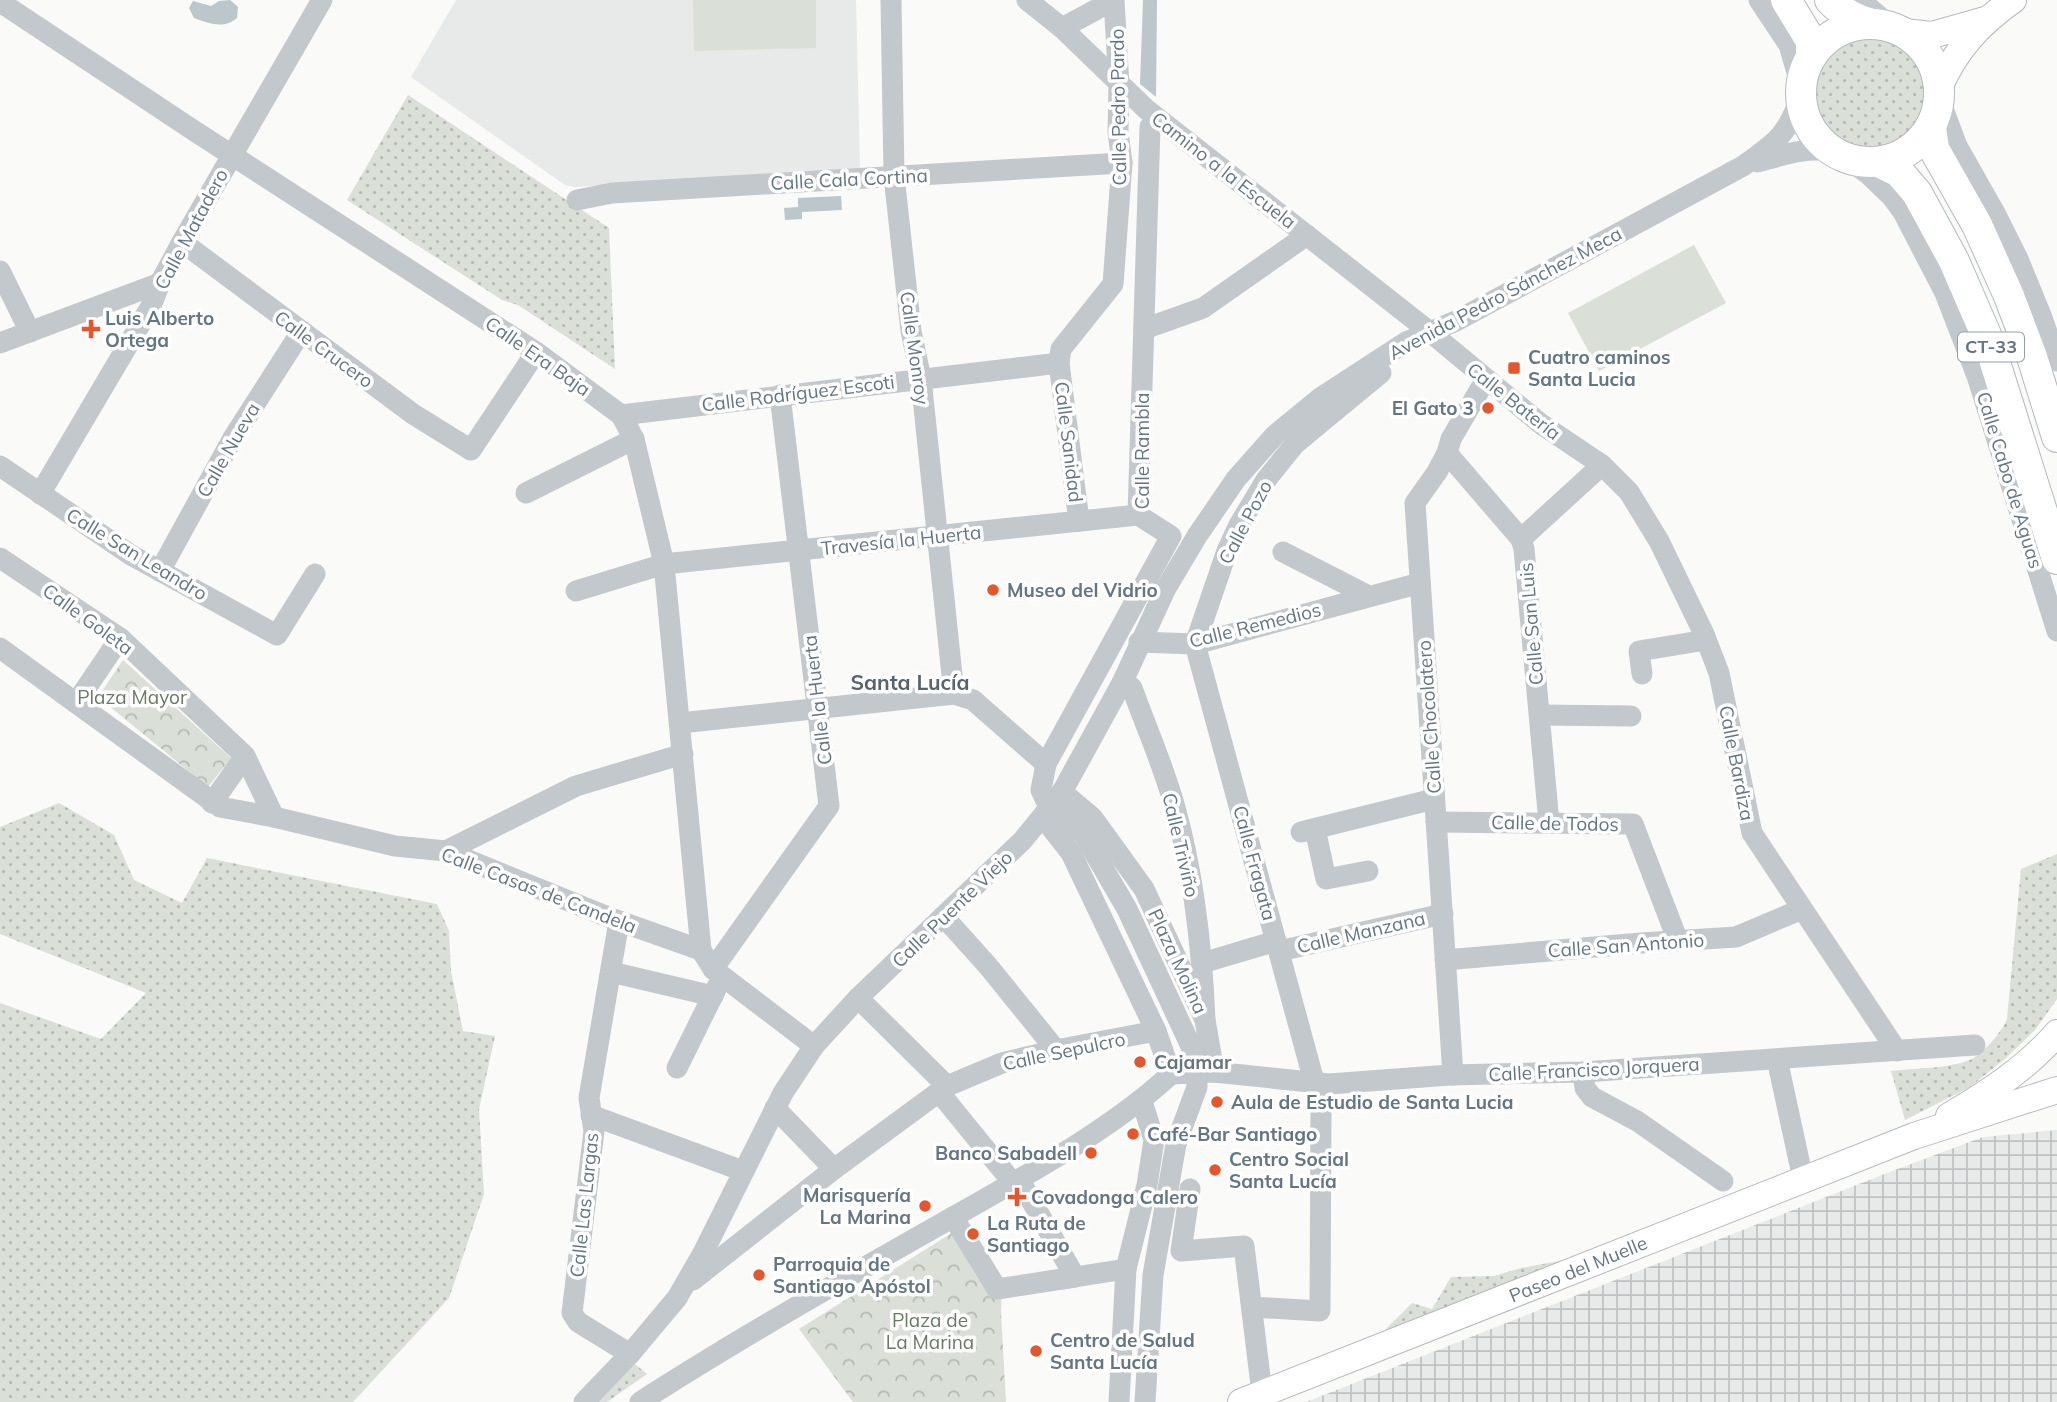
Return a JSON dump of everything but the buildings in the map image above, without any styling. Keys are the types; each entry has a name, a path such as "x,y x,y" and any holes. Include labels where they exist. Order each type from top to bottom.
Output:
{"highway":[{"path":"1786,0 1811,41 1811,57 1801,91 1808,124 1819,140 1840,155"},
{"path":"1830,0 1852,17 1883,21 1926,51 1935,69 1939,93"},
{"path":"1811,57 1833,34 1853,26 1883,21"},
{"name":"CT-33","path":"1939,93 1931,127 1934,149 1977,225 2009,296 2032,356 2057,437"},
{"name":"CT-33","path":"1879,162 1909,150 1931,127"},
{"name":"CT-33","path":"1840,155 1879,162 1899,172 1917,193 1954,261 1991,349 2057,558"}],"main road":[{"path":"1939,93 1956,53 1987,19 2013,0"},
{"path":"1883,21 1937,34 1987,19"},
{"path":"1914,1136 2000,1084 2057,1033"},
{"path":"1914,1136 2057,1090"},
{"path":"1974,1118 2057,1109"},
{"name":"Paseo del Muelle","path":"1252,1398 1914,1136"}],"street":[{"name":"Calle Matadero","path":"40,494 151,306 182,242 322,0"},
{"name":"Calle Monroy","path":"891,0 894,176 911,331 921,379 954,694"},
{"name":"Camino a la Escuela","path":"1027,0 1062,28 1119,85 1156,116 1430,332"},
{"path":"1062,28 1114,0"},
{"name":"Calle Pedro Pardo","path":"1059,363 1061,349 1113,284 1122,163 1118,132 1119,85 1114,0"},
{"path":"1743,166 1779,139 1791,121 1801,91 1789,45 1759,0"},
{"name":"Calle Era Baja","path":"0,2 536,352 621,415 634,439 664,564 701,950"},
{"path":"1939,93 1957,146 2018,259 2042,315 2057,360"},
{"name":"Calle Rambla","path":"1053,805 1046,801 1041,790 1046,764 1171,536 1138,515 1150,127"},
{"path":"1743,166 1802,150 1817,149 1840,155"},
{"name":"Calle Cabo de Aguas","path":"1840,155 1868,174 1892,197 1920,243 1949,302 1977,376 2057,631"},
{"name":"Calle Cala Cortina","path":"577,200 612,192 1122,163"},
{"name":"Avenida Pedro Sánchez Meca","path":"1053,805 1122,681 1139,642 1197,536 1249,463 1296,417 1406,342 1456,321 1743,166"},
{"path":"1144,329 1203,309 1307,235"},
{"name":"Calle Crucero","path":"182,242 413,414 471,450 536,352"},
{"path":"0,271 30,332"},
{"path":"0,343 160,283"},
{"name":"Calle Nueva","path":"159,571 233,438 300,332"},
{"name":"Calle Batería","path":"1430,332 1556,435 1602,465"},
{"name":"Calle Rodríguez Escoti","path":"621,415 1059,363"},
{"name":"Calle Sanidad","path":"1059,363 1079,521"},
{"name":"Calle Pozo","path":"1195,644 1217,575 1251,502 1295,444 1381,373 1373,363"},
{"name":"Calle Chocolatero","path":"1453,1075 1415,503 1437,472 1451,439 1486,379"},
{"name":"Calle la Huerta","path":"677,1068 713,996 718,973 829,806 780,396"},
{"path":"526,493 634,439"},
{"name":"Calle San Luis","path":"1447,453 1521,539 1524,548 1549,823"},
{"path":"1521,539 1602,465"},
{"name":"Calle Bardiza","path":"1602,465 1629,492 1659,541 1706,640 1719,673 1752,833 1897,1051"},
{"name":"Calle San Leandro","path":"0,466 159,571 277,635 314,574"},
{"name":"Travesía la Huerta","path":"576,591 664,564 1138,515"},
{"name":"Calle Remedios","path":"1283,552 1369,596"},
{"name":"Calle Goleta","path":"0,558 120,638 245,756 274,817"},
{"name":"Calle Remedios","path":"1139,642 1195,644 1420,583"},
{"path":"76,703 120,638"},
{"path":"1642,674 1639,651 1706,640"},
{"name":"Calle Fragata","path":"1195,644 1321,1107 1320,1311 1252,1307"},
{"path":"0,648 212,803 245,756"},
{"name":"Calle Triviño","path":"1122,681 1132,688 1174,803 1187,860 1202,963 1205,1020"},
{"path":"680,723 954,694 973,700 1046,764"},
{"path":"1540,715 1631,716"},
{"path":"446,850 576,786 683,754"},
{"path":"1368,871 1326,879 1308,830 1434,799"},
{"name":"Calle Casas de Candela","path":"212,803 395,846 446,850 619,921 701,950"},
{"path":"1053,805 1071,853 1156,1031 1171,1074"},
{"path":"1053,805 1084,835 1127,909 1205,1072"},
{"name":"Calle Puente Viejo","path":"677,1298 775,1108 814,1046 858,998 1023,840 1053,805"},
{"name":"Plaza Molina","path":"1053,805 1092,817 1144,889 1205,1020 1205,1072"},
{"name":"Calle de Todos","path":"1436,822 1633,824 1678,941"},
{"name":"Calle San Antonio","path":"1446,960 1736,937 1802,909"},
{"name":"Calle Manzana","path":"1202,963 1443,914"},
{"path":"944,917 1056,1049"},
{"name":"Calle Las Largas","path":"619,921 589,1098 594,1131 572,1313 578,1322 630,1354"},
{"path":"701,950 718,973 814,1046"},
{"path":"611,972 713,996"},
{"path":"858,998 943,1089 1016,1181 1075,1277 997,1289 953,1217"},
{"name":"Calle Sepulcro","path":"677,1298 703,1270 943,1089 1002,1063 1056,1049 1156,1031"},
{"name":"Calle Francisco Jorquera","path":"1205,1072 1329,1084 1453,1075 1583,1072 1975,1045"},
{"path":"1777,1059 1803,1179"},
{"path":"640,1402 727,1348 1016,1181 1142,1101 1171,1074 1205,1072"},
{"path":"1145,1402 1153,1275 1176,1144 1205,1072"},
{"path":"1583,1072 1585,1088 1592,1097 1637,1121 1723,1181"},
{"path":"1119,1402 1126,1269 1147,1185 1154,1140 1142,1101"},
{"path":"775,1108 834,1169"},
{"path":"591,1115 743,1171"},
{"path":"1190,1189 1181,1251 1244,1246 1252,1307 1252,1398"},
{"path":"953,1217 996,1290 1126,1269"},
{"path":"584,1402 630,1354 677,1298"}],"shaded area":[{"path":"230,0 238,7 237,18 222,24 211,24 194,18 189,8 193,1 211,6 219,1"},
{"path":"456,0 856,0 860,169 574,187 565,185 411,77"},
{"path":"1143,0 1157,0 1156,97 1140,84"},
{"path":"841,196 842,210 802,212 802,219 785,220 784,208 798,207 798,198"},
{"path":"2057,1130 2057,1402 1306,1402 1983,1137"}],"green space":[{"path":"693,0 816,0 816,48 694,51"},
{"path":"1870,39 1891,43 1908,55 1920,72 1924,93 1920,114 1908,131 1891,143 1870,147 1849,143 1832,131 1820,114 1816,93 1820,72 1832,55 1849,43"},
{"path":"408,95 609,228 615,369 518,305 502,300 347,200"},
{"path":"1694,245 1726,303 1599,371 1568,313"},
{"name":"Plaza Mayor","path":"123,660 231,758 208,787 98,697"},
{"path":"59,803 114,835 134,880 182,903 207,858 437,904 449,931 451,971 463,1031 495,1036 479,1109 484,1194 449,1298 353,1402 0,1402 0,1003 101,1039 146,993 0,934 0,827"},
{"path":"2057,854 2057,999 2035,1030 1970,1087 1905,1120 1891,1071 1941,1067 1970,1060 1986,1048 2005,1024 2021,869"},
{"name":"Plaza de La Marina","path":"966,1224 1002,1283 1006,1402 853,1402 799,1329"},
{"path":"1575,1258 1379,1336 1412,1303 1432,1309 1451,1277 1494,1276"},
{"path":"635,1364 647,1374 607,1402 595,1402"}],"place":[{"name":"Luis Alberto Ortega","path":"91,329"},
{"name":"Cuatro caminos Santa Lucia","path":"1514,368"},
{"name":"El Gato 3","path":"1488,408"},
{"name":"Museo del Vidrio","path":"993,590"},
{"name":"Cajamar","path":"1140,1062"},
{"name":"Aula de Estudio de Santa Lucia","path":"1217,1102"},
{"name":"Café-Bar Santiago","path":"1133,1134"},
{"name":"Banco Sabadell","path":"1091,1153"},
{"name":"Centro Social Santa Lucía","path":"1215,1170"},
{"name":"Covadonga Calero","path":"1017,1197"},
{"name":"Marisquería La Marina","path":"925,1206"},
{"name":"La Ruta de Santiago","path":"973,1234"},
{"name":"Parroquia de Santiago Apóstol","path":"759,1275"},
{"name":"Centro de Salud Santa Lucía","path":"1036,1351"}],"district":[{"name":"Santa Lucía","path":"910,683"}]}
